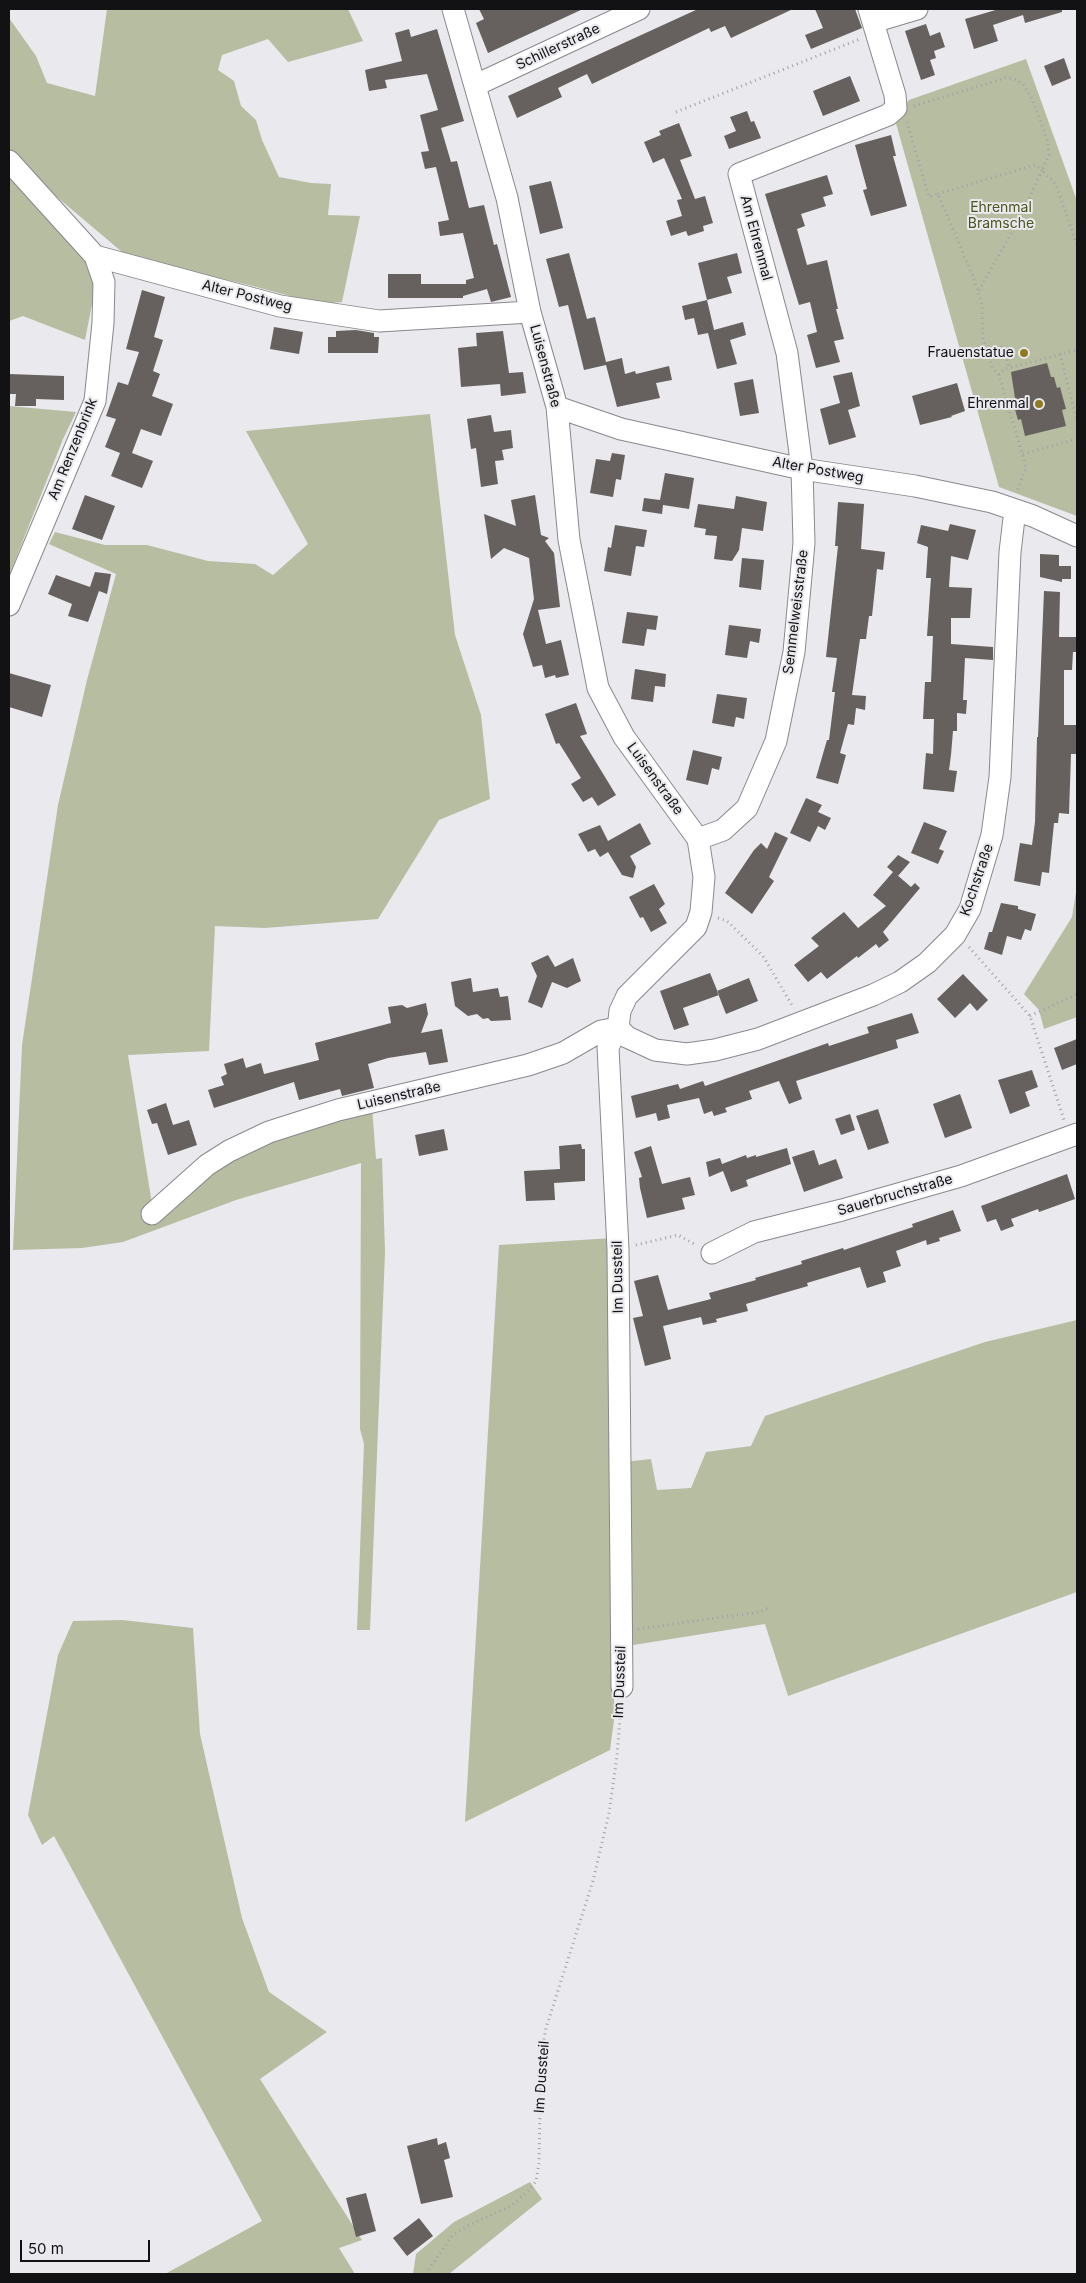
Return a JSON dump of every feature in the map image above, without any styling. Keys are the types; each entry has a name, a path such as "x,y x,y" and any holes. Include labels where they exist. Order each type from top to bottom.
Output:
{"street":[{"name":"Luisenstraße","path":"152,1214 207,1165 229,1151 269,1132 338,1110 528,1065 563,1053 601,1030 618,1028 620,1011 626,996 696,927 701,912 704,877 698,839 624,737 598,688 569,540 557,407 530,312 507,198 453,9"},
{"name":"Schillerstraße","path":"476,85 639,9"},
{"path":"896,108 895,95 873,22 917,9"},
{"name":"Am Ehrenmal","path":"802,469 787,353 739,174 888,115 896,108"},
{"path":"9,161 95,256"},
{"name":"Alter Postweg","path":"95,256 280,306 379,321 530,312"},
{"name":"Am Renzenbrink","path":"9,605 94,401 103,323 104,282 95,256"},
{"name":"Alter Postweg","path":"557,407 621,429 802,469 915,486 992,502 1033,516 1077,536"},
{"name":"Semmelweisstraße","path":"698,839 724,830 747,808 776,741 794,652 804,543 802,469"},
{"name":"Kochstraße","path":"618,1028 627,1037 655,1050 687,1054 715,1050 803,1023 873,995 900,982 927,963 955,936 970,909 992,835 1000,777 1010,552 1015,510"},
{"name":"Im Dussteil","path":"618,1028 608,1047 618,1249 622,1688"},
{"name":"Sauerbruchstraße","path":"712,1253 754,1232 842,1210 961,1176 1074,1136"}],"path":[{"path":"676,112 873,22"},
{"path":"896,108 911,106 1005,78 1014,79 1022,84 1032,99 1048,142 1049,155 1022,214 978,293"},
{"path":"896,108 905,115 929,196 1035,165 1056,185 1077,245"},
{"path":"938,194 972,274 982,304 982,338 993,369 999,375 1026,466 1017,489 1015,510"},
{"path":"986,350 1002,347 1009,367"},
{"path":"999,375 1004,369 1009,367 1077,350"},
{"path":"1060,354 1077,421"},
{"path":"1023,454 1077,439"},
{"path":"701,912 727,921 763,956 803,1023"},
{"path":"955,936 966,942 1030,1016 1074,1136"},
{"path":"1030,1016 1077,994"},
{"path":"618,1249 678,1235"},
{"path":"622,1631 759,1612 768,1608"},
{"name":"Im Dussteil","path":"426,2274 452,2236 467,2226 510,2206 530,2190 536,2181 539,2163 542,2056 546,2028 593,1881 609,1813 617,1756 622,1688"}],"green space":[{"path":"107,9 348,9 363,41 288,62 268,39 222,55 218,70 234,81 241,106 256,120 262,140 279,177 311,183 331,184 328,215 360,216 342,302 320,304 249,285 128,257 25,170 9,149 9,18 36,56 47,83 95,96"},
{"name":"Ehrenmal Bramsche","path":"1026,59 1077,201 1077,516 999,487 895,120 909,100"},
{"path":"9,174 88,258 96,284 85,340 23,316 9,321"},
{"path":"9,406 76,412 63,439 9,576"},
{"path":"430,414 455,635 481,715 490,799 439,820 378,919 265,928 215,926 209,1051 128,1055 152,1204 212,1168 269,1138 372,1107 376,1159 382,1158 385,1252 370,1630 357,1630 364,1444 360,1429 361,1163 236,1200 123,1242 82,1248 13,1250 22,1045 58,805 87,680 116,574 49,544 55,532 105,545 147,545 208,561 255,564 273,575 308,544 246,431"},
{"path":"1077,886 1077,1017 1044,1029 1039,1010 1024,994 1072,917"},
{"path":"613,1238 614,1720 610,1750 465,1822 499,1245"},
{"path":"1077,1320 1077,1592 788,1696 765,1624 627,1646 624,1462 651,1459 657,1490 691,1488 706,1452 751,1446 765,1416 985,1342"},
{"path":"122,1620 193,1628 200,1734 242,1918 269,1992 327,2032 260,2079 362,2240 339,2248 355,2274 165,2274 262,2221 54,1836 42,1845 28,1815 58,1655 73,1621"},
{"path":"530,2182 542,2199 449,2274 413,2274 416,2254 454,2222"}],"building":[{"path":"479,9 583,9 488,53 476,23 484,19"},
{"path":"698,9 793,9 731,38 725,26 711,32 709,28 592,84 587,74 558,88 562,97 517,118 508,96"},
{"path":"815,9 855,9 862,28 811,49 805,35 823,28"},
{"path":"999,9 1062,9 1062,12 1025,23 1023,15 993,25 998,41 974,49 965,19"},
{"path":"926,24 930,36 940,32 945,47 934,51 936,58 930,60 935,75 921,80 905,31"},
{"path":"409,29 411,37 437,29 464,121 441,128 451,162 457,161 469,208 484,205 494,245 497,244 511,297 491,302 487,289 463,296 463,298 388,298 388,274 421,274 421,284 466,284 466,280 474,278 463,233 440,236 438,222 449,220 436,167 425,169 421,152 429,151 420,115 438,110 427,74 385,80 387,88 369,91 365,70 402,61 395,33"},
{"path":"1064,58 1071,78 1052,86 1044,66"},
{"path":"850,76 860,101 823,116 813,91"},
{"path":"747,111 751,122 754,121 761,138 729,149 724,136 736,131 730,117"},
{"path":"679,123 692,156 680,160 695,199 705,196 713,223 703,226 704,231 688,236 686,231 671,236 666,221 682,216 677,200 682,199 664,158 653,163 644,142 661,135 659,131"},
{"path":"891,135 896,156 893,156 907,206 871,216 863,190 867,189 855,145"},
{"path":"827,175 833,194 823,197 826,206 801,214 805,226 797,229 807,265 827,260 838,309 836,309 844,339 834,341 840,362 816,368 807,335 817,332 810,302 799,305 765,194"},
{"path":"551,181 563,228 540,234 529,186"},
{"path":"569,253 587,319 595,317 606,362 622,358 625,374 635,371 636,374 669,366 672,380 656,383 660,398 617,407 606,365 584,370 568,305 559,307 546,259"},
{"path":"737,253 742,273 727,277 732,293 707,300 698,263"},
{"path":"142,290 165,297 154,337 163,340 153,371 160,374 152,396 173,404 161,436 141,429 132,453 153,461 142,488 111,476 120,453 105,447 116,419 106,416 118,382 128,385 139,352 126,349"},
{"path":"707,300 714,330 743,322 746,335 730,340 737,364 717,369 708,333 698,335 694,318 685,320 682,306"},
{"path":"274,327 303,332 299,354 270,349"},
{"path":"356,330 374,333 374,337 379,337 378,353 328,353 328,337 336,337 336,331"},
{"path":"503,331 509,373 523,372 526,393 501,396 500,384 461,387 458,348 477,346 476,333"},
{"name":"Ehrenmal","path":"1047,363 1051,377 1054,377 1057,388 1060,387 1066,409 1062,410 1066,426 1025,436 1021,419 1018,420 1012,399 1015,398 1011,372"},
{"path":"852,372 860,406 848,410 856,437 829,445 820,409 840,403 833,376"},
{"path":"9,374 64,376 64,400 36,399 36,406 15,406 16,394 9,394"},
{"path":"753,379 759,413 740,416 734,383"},
{"path":"957,383 965,411 952,417 920,425 912,396"},
{"path":"491,415 494,432 511,430 513,448 502,450 504,460 495,461 498,484 481,487 476,448 471,449 467,419"},
{"path":"612,453 625,455 621,480 616,479 613,497 590,493 596,459 610,461"},
{"path":"665,473 694,478 689,509 663,505 662,514 642,511 644,498 660,500"},
{"path":"85,495 115,506 102,540 72,529"},
{"path":"535,495 541,535 549,538 545,541 554,553 560,607 538,610 546,644 561,640 569,675 556,678 555,675 545,678 542,665 533,667 523,634 534,599 529,558 504,548 491,559 484,514 516,526 511,500"},
{"path":"736,496 767,502 763,531 742,528 739,550 732,561 714,559 717,536 705,535 706,529 694,527 698,504 734,509"},
{"path":"838,502 864,504 861,549 885,552 883,570 877,569 872,616 869,616 866,639 860,639 852,695 866,696 865,710 856,708 854,725 848,724 840,753 846,755 838,784 816,778 827,740 829,740 835,692 832,692 837,658 826,657 838,546 835,546"},
{"path":"950,524 976,530 968,560 951,556 949,587 972,588 970,618 951,618 951,644 993,647 993,660 965,658 963,700 967,700 966,714 957,713 957,731 953,731 949,770 957,771 954,792 923,789 926,753 933,754 934,719 923,719 925,682 931,682 933,636 927,636 931,578 926,578 928,547 917,543 921,525 948,531"},
{"path":"615,525 647,530 644,547 636,546 631,576 604,571 608,547 611,548"},
{"path":"1040,554 1059,555 1059,566 1071,566 1071,579 1062,579 1062,582 1040,577"},
{"path":"742,558 764,560 761,590 739,587"},
{"path":"95,572 111,574 107,594 99,591 88,622 68,616 72,604 48,594 56,575 90,587"},
{"path":"1044,591 1060,592 1059,637 1077,637 1077,652 1073,652 1072,670 1064,670 1064,725 1077,725 1077,754 1071,754 1069,814 1059,813 1058,823 1054,823 1049,873 1042,872 1040,886 1014,881 1020,843 1032,845 1035,822"},
{"path":"627,612 658,616 656,630 647,629 644,646 622,643"},
{"path":"729,625 761,629 759,643 750,641 747,658 725,655"},
{"path":"635,669 666,674 665,687 655,686 653,702 631,699"},
{"path":"9,673 51,685 42,717 9,707"},
{"path":"717,694 747,698 744,719 736,717 734,727 712,723"},
{"path":"576,703 587,734 580,736 616,795 598,806 592,797 583,802 571,784 581,778 559,743 556,744 545,714"},
{"path":"693,750 722,757 719,770 712,768 708,785 686,780"},
{"path":"806,798 822,805 818,812 831,818 825,830 818,826 810,842 790,833"},
{"path":"924,822 947,831 939,849 944,851 938,864 911,853"},
{"path":"640,823 651,844 630,856 636,867 633,878 622,875 608,852 600,857 595,849 588,852 578,834 600,825 608,841"},
{"path":"775,832 788,838 769,877 774,881 752,914 725,893 754,850 761,843 767,849"},
{"path":"898,855 910,862 898,876 911,887 915,883 920,888 883,932 889,940 879,948 876,944 827,979 821,972 808,982 794,965 819,946 811,938 844,912 858,928 886,906 873,895 893,872 887,867"},
{"path":"654,884 665,904 659,909 667,923 651,932 643,917 640,918 629,897"},
{"path":"1001,903 1018,906 1018,909 1036,914 1031,931 1025,929 1021,940 1007,936 1002,955 984,949 989,932 992,932"},
{"path":"548,955 555,967 573,958 581,981 567,988 552,982 542,1008 528,1002 537,976 531,963"},
{"path":"710,973 719,995 683,1008 689,1025 674,1030 660,991"},
{"path":"963,974 988,1000 977,1011 970,1003 955,1018 937,999"},
{"path":"471,978 473,992 498,988 500,997 508,996 511,1020 491,1021 488,1018 483,1019 477,1014 468,1016 455,1006 451,982"},
{"path":"749,978 758,1001 726,1014 717,991"},
{"path":"426,1003 428,1014 421,1033 442,1029 448,1062 429,1065 426,1052 388,1058 368,1064 374,1088 342,1096 340,1089 299,1100 294,1082 214,1108 208,1090 224,1085 221,1077 227,1074 224,1064 243,1058 246,1068 261,1063 264,1074 319,1060 315,1043 391,1023 388,1007 402,1005 407,1008"},
{"path":"912,1013 919,1033 896,1040 898,1048 796,1081 802,1099 789,1104 779,1081 749,1091 752,1099 725,1108 727,1112 714,1116 712,1111 704,1114 699,1098 667,1105 670,1118 658,1121 656,1113 636,1118 631,1096 678,1084 680,1089 703,1081 705,1086 828,1043 829,1046 869,1033 867,1027"},
{"path":"1077,1039 1077,1064 1062,1070 1054,1048"},
{"path":"1032,1070 1038,1087 1025,1092 1030,1106 1010,1114 998,1080"},
{"path":"960,1094 972,1128 945,1138 933,1104"},
{"path":"166,1103 173,1125 189,1120 197,1145 168,1155 157,1123 152,1124 147,1110"},
{"path":"878,1109 889,1143 868,1150 856,1116"},
{"path":"850,1114 855,1130 841,1135 835,1119"},
{"path":"444,1129 448,1150 419,1156 415,1135"},
{"path":"581,1144 582,1149 585,1149 585,1181 554,1183 555,1200 526,1201 524,1171 560,1169 559,1146"},
{"path":"651,1146 662,1184 690,1177 695,1195 682,1198 685,1209 647,1218 640,1188 639,1178 642,1177 634,1152"},
{"path":"787,1148 791,1164 746,1180 748,1186 731,1192 723,1171 709,1177 706,1162 720,1158 722,1164 746,1155 747,1158 756,1155 756,1157"},
{"path":"814,1150 819,1165 836,1159 843,1178 804,1192 792,1157"},
{"path":"1067,1174 1075,1199 1039,1212 1038,1209 1011,1219 1014,1226 1001,1231 996,1219 987,1222 981,1206"},
{"path":"953,1210 961,1231 939,1238 940,1241 927,1245 926,1240 896,1251 901,1266 883,1272 886,1282 867,1288 860,1267 807,1283 808,1286 746,1304 748,1311 716,1319 717,1322 703,1325 701,1317 663,1326 671,1359 645,1366 633,1318 643,1316 634,1281 658,1275 668,1310 711,1299 709,1293 756,1280 755,1278 802,1264 801,1261 843,1248 844,1250 913,1227 912,1224"},
{"path":"437,2138 438,2145 446,2142 450,2158 444,2160 453,2197 421,2204 407,2146"},
{"path":"366,2193 376,2231 356,2237 346,2198"},
{"path":"419,2218 433,2236 407,2256 393,2238"}],"place":[{"name":"Frauenstatue","path":"1024,353"},
{"name":"Ehrenmal","path":"1039,404"}]}
